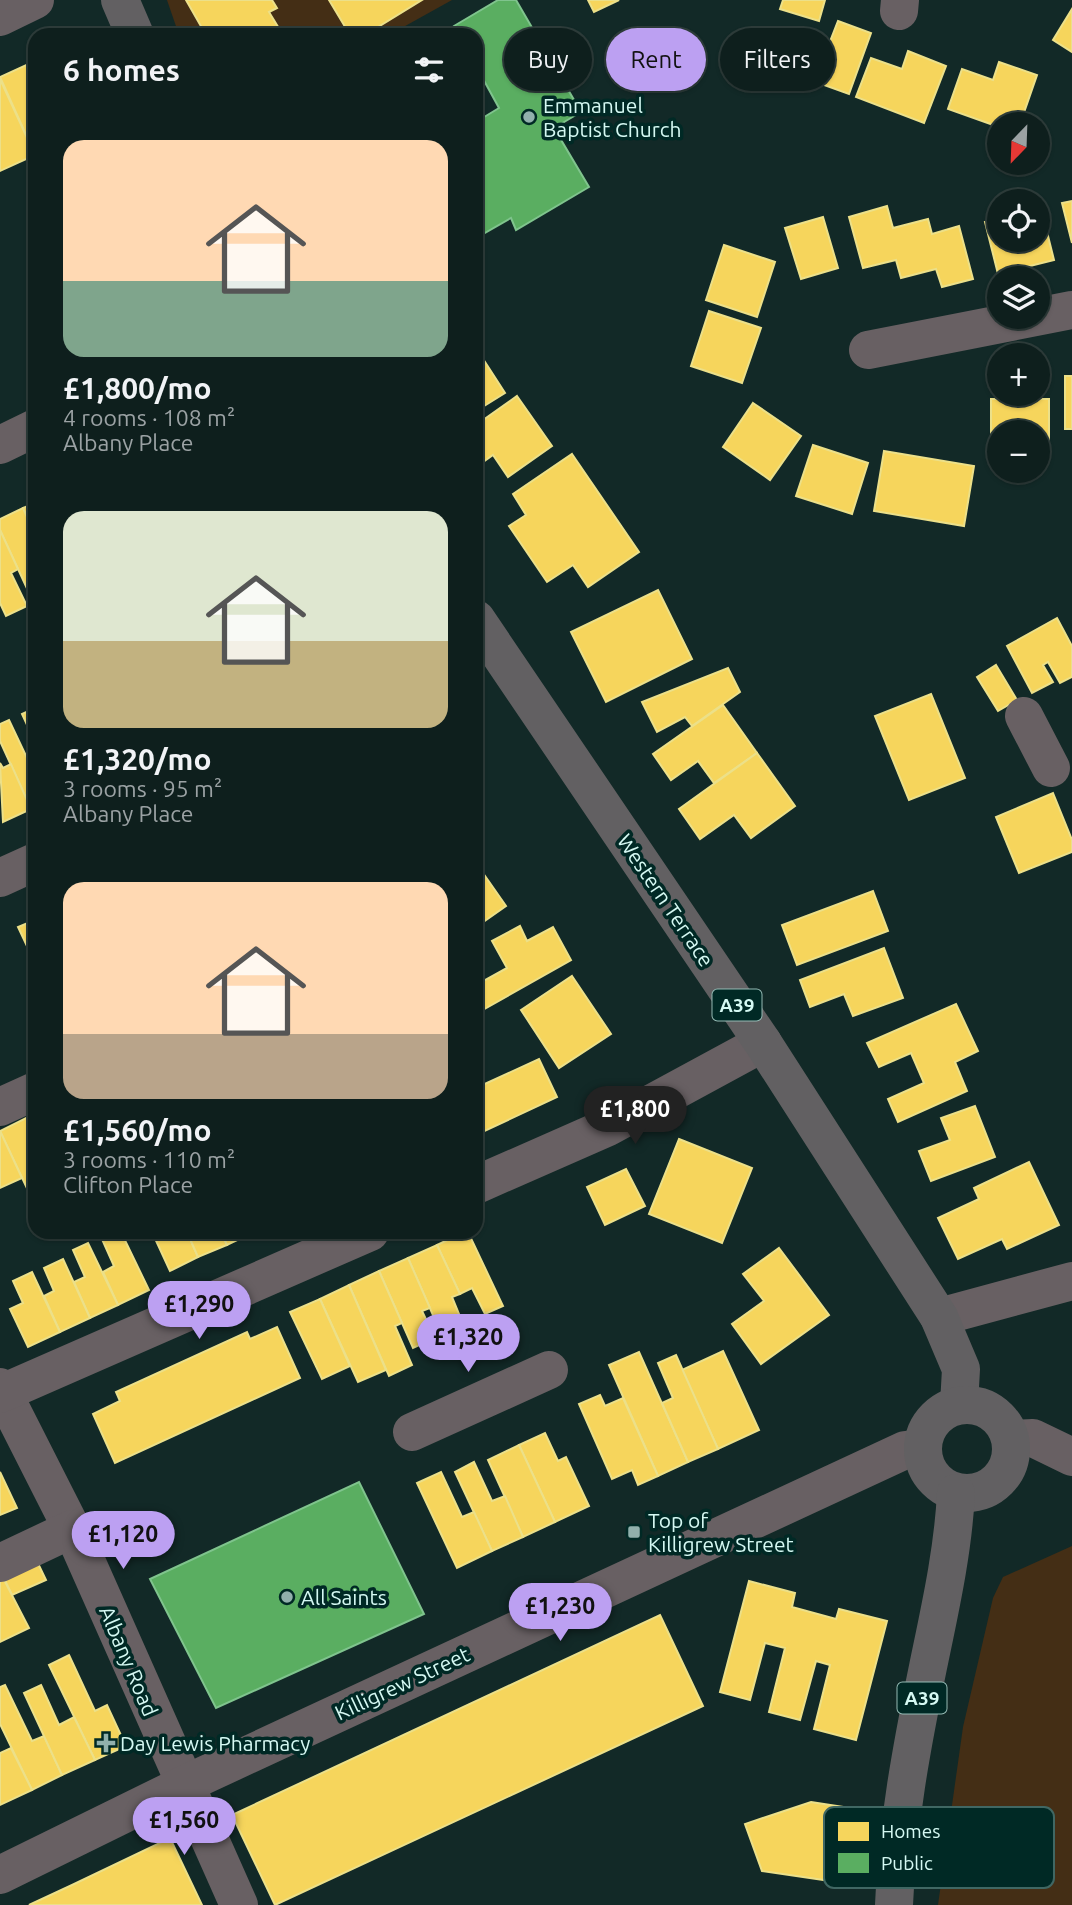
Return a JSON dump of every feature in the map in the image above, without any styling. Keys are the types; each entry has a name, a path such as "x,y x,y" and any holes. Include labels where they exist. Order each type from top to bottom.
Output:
{"main road":[{"path":"120,0 132,28"},
{"name":"Western Terrace","path":"483,633 763,1043 939,1317 961,1369 959,1405"},
{"path":"959,1405 976,1406 992,1412 1004,1424 1011,1439 1012,1458 1004,1474 992,1487 974,1494 956,1493 932,1476 924,1463 922,1448 933,1420 945,1410 959,1405"},
{"name":"A39","path":"904,1807 915,1734 954,1540 956,1493"}],"street":[{"path":"0,17 35,0"},
{"path":"868,350 1072,310"},
{"path":"0,445 28,431"},
{"path":"1024,716 1047,770"},
{"path":"0,878 28,865"},
{"path":"483,1182 608,1127 763,1043"},
{"path":"0,1107 28,1094"},
{"path":"1,1391 354,1239"},
{"path":"939,1317 1072,1281"},
{"path":"412,1432 549,1370"},
{"name":"Albany Road","path":"1,1391 72,1529 183,1785 239,1905"},
{"path":"1011,1439 1033,1438 1072,1457"},
{"name":"Killigrew Street","path":"0,1875 183,1785 905,1450 922,1448"},
{"path":"0,1563 72,1529"}],"shaded area":[{"path":"167,0 452,0 402,28 177,28"},
{"path":"1072,1546 1072,1905 938,1905 940,1888 1054,1888 1054,1807 952,1807 963,1727 993,1598 1003,1577"}],"building: Homes":[{"path":"186,0 272,0 277,8 269,12 279,28 202,28"},
{"path":"329,0 422,0 376,28 346,28"},
{"path":"588,0 619,0 594,12"},
{"path":"783,0 825,0 819,21 780,9"},
{"path":"1072,9 1072,52 1053,40"},
{"path":"838,21 871,33 849,94 835,89 835,29"},
{"path":"908,51 946,66 924,123 856,97 871,58 902,69"},
{"path":"999,62 1037,75 1024,112 987,112 987,123 948,109 962,69 993,80"},
{"path":"28,64 28,137 27,137 0,77"},
{"path":"0,79 28,140 28,158 0,171"},
{"path":"1072,201 1072,243 1062,203"},
{"path":"887,206 893,228 928,219 932,234 959,226 973,279 942,287 936,269 901,278 896,260 863,268 849,217"},
{"path":"823,217 838,268 801,279 785,228"},
{"path":"1050,244 1054,260 1030,266 996,266 992,252 1050,252"},
{"path":"724,245 775,262 757,317 706,300"},
{"path":"709,311 761,328 742,383 691,366"},
{"path":"483,359 505,393 483,407"},
{"path":"1065,376 1072,376 1072,429 1065,429"},
{"path":"517,396 552,446 508,477 493,455 483,462 483,420"},
{"path":"753,403 801,436 770,480 723,447"},
{"path":"991,406 1049,406 1049,420 991,420"},
{"path":"813,445 868,463 852,514 796,496"},
{"path":"884,451 974,466 964,526 874,511"},
{"path":"572,454 639,552 588,587 573,565 547,582 509,526 526,515 513,494"},
{"path":"28,506 28,519 23,508"},
{"path":"23,508 28,519 28,591 0,530 0,519"},
{"path":"0,530 18,569 11,573 27,606 6,616 0,603"},
{"path":"658,590 692,659 606,702 571,632"},
{"path":"1057,618 1072,646 1072,677 1060,683 1048,662 1043,665 1053,682 1032,693 1007,646"},
{"path":"996,665 1017,700 998,711 977,677"},
{"path":"728,668 740,692 692,726 685,717 657,732 642,702"},
{"path":"931,694 965,778 909,800 875,716"},
{"path":"723,705 757,753 714,783 698,761 671,780 653,754"},
{"path":"28,711 28,727 22,714"},
{"path":"9,720 28,758 28,802 0,741 0,724"},
{"path":"757,753 795,806 751,838 734,815 700,839 679,809"},
{"path":"0,763 3,768 11,764 28,802 28,810 3,822"},
{"path":"1053,793 1072,840 1072,852 1019,873 996,817"},
{"path":"483,873 506,906 483,922"},
{"path":"873,891 888,931 797,965 782,925"},
{"path":"28,923 28,948 18,927"},
{"path":"520,926 527,941 553,927 571,960 483,1010 483,981 507,968 492,941"},
{"path":"884,948 903,998 853,1016 844,994 810,1007 800,980"},
{"path":"572,976 611,1034 559,1068 521,1010"},
{"path":"956,1004 978,1051 955,1062 967,1091 898,1122 888,1099 924,1083 911,1053 879,1067 867,1043"},
{"path":"539,1059 557,1097 483,1132 483,1085"},
{"path":"975,1106 995,1157 931,1181 919,1151 950,1140 941,1118"},
{"path":"28,1117 28,1190 0,1131"},
{"path":"0,1131 22,1178 0,1188"},
{"path":"679,1139 752,1168 722,1243 649,1214"},
{"path":"1029,1162 1059,1225 1007,1249 1002,1239 958,1259 938,1218 979,1199 974,1188"},
{"path":"626,1169 645,1206 605,1225 587,1187"},
{"path":"102,1239 124,1239 149,1290 118,1305 103,1272 114,1266"},
{"path":"155,1239 190,1239 198,1257 170,1271"},
{"path":"190,1239 224,1239 227,1245 198,1257"},
{"path":"224,1239 239,1239 227,1245"},
{"path":"449,1239 471,1239 503,1306 485,1314 472,1288 460,1294 437,1245"},
{"path":"88,1243 118,1305 90,1318 74,1282 85,1277 73,1250"},
{"path":"437,1245 460,1294 452,1297 461,1319 439,1329 408,1258"},
{"path":"779,1248 829,1315 761,1364 732,1324 764,1301 743,1274"},
{"path":"408,1258 430,1308 422,1311 435,1338 413,1348 379,1271"},
{"path":"63,1259 90,1318 60,1332 44,1296 54,1291 44,1268"},
{"path":"379,1271 402,1323 395,1326 412,1365 389,1376 349,1285"},
{"path":"32,1272 60,1332 28,1347 10,1309 23,1303 13,1281"},
{"path":"349,1285 386,1370 358,1382 320,1299"},
{"path":"320,1299 350,1366 322,1379 290,1312"},
{"path":"277,1327 300,1378 115,1463 93,1414 120,1401 116,1392 247,1332 250,1339"},
{"path":"723,1351 759,1430 718,1449 682,1370"},
{"path":"639,1352 688,1462 658,1476 609,1365"},
{"path":"676,1355 718,1449 688,1462 662,1403 673,1398 658,1363"},
{"path":"600,1395 605,1406 623,1398 658,1476 638,1485 632,1470 612,1479 579,1404"},
{"path":"545,1433 558,1461 566,1457 589,1506 555,1522 519,1445"},
{"path":"519,1445 555,1522 523,1537 488,1460"},
{"path":"474,1462 492,1501 505,1496 523,1537 492,1551 455,1472"},
{"path":"0,1472 17,1508 0,1515"},
{"path":"441,1472 462,1517 474,1512 492,1551 457,1568 417,1483"},
{"path":"34,1555 46,1580 12,1595 1,1572"},
{"path":"0,1572 29,1628 0,1642"},
{"path":"749,1581 795,1593 792,1607 836,1619 839,1609 887,1621 856,1740 814,1729 830,1665 816,1661 800,1720 769,1712 785,1648 765,1643 750,1700 720,1692"},
{"path":"660,1615 703,1706 275,1905 232,1815"},
{"path":"69,1655 95,1711 107,1705 126,1746 95,1760 49,1665"},
{"path":"5,1685 32,1741 44,1736 62,1775 32,1790 0,1724 0,1687"},
{"path":"41,1685 59,1725 74,1717 95,1760 62,1775 24,1693"},
{"path":"11,1748 32,1790 0,1805 0,1753"},
{"path":"811,1802 844,1807 824,1807 824,1880 762,1871 745,1824"},
{"path":"170,1838 202,1905 29,1905 72,1885"}],"building: Public":[{"name":"Emmanuel Baptist Church","path":"498,0 516,0 532,28 504,28 504,91 569,91 581,112 554,128 589,187 516,230 511,218 483,234 483,118 499,108 483,79 483,28 454,26"},
{"name":"All Saints","path":"359,1482 424,1614 216,1708 150,1579"}],"place":[{"name":"Emmanuel Baptist Church","path":"529,117"},
{"name":"Top of Killigrew Street","path":"634,1532"},
{"name":"All Saints","path":"287,1597"},
{"name":"Day Lewis Pharmacy","path":"106,1743"}]}
